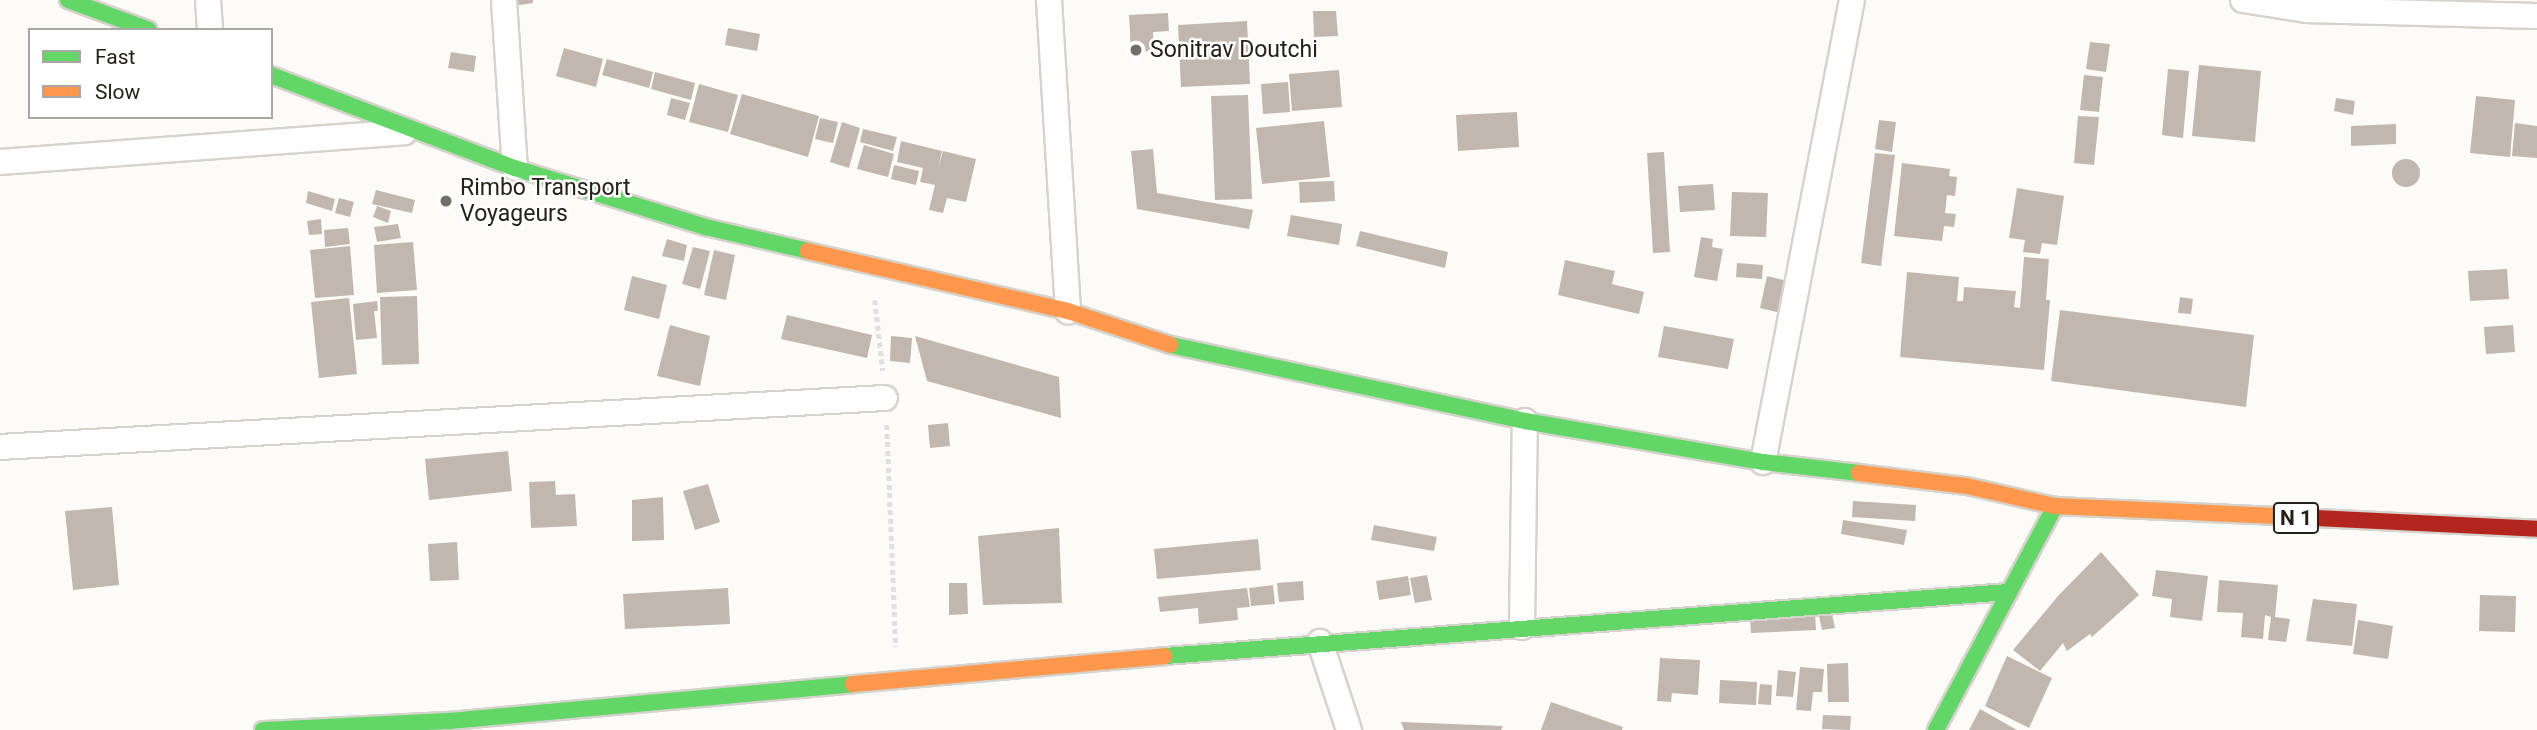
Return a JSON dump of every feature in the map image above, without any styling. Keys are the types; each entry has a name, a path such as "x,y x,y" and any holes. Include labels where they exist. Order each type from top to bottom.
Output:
{"main road":[{"path":"68,0 144,28"},
{"path":"273,76 515,168 706,227 871,268 1068,312 1161,342 1525,421 1763,462 1967,486 2055,506 1936,730"},
{"name":"N 1","path":"2055,506 2537,529"},
{"path":"263,730 450,725 897,680 1320,642 2008,592"}],"street":[{"path":"208,0 210,28"},
{"path":"504,0 515,168"},
{"path":"1049,0 1068,312"},
{"path":"1763,462 1852,0"},
{"path":"2244,0 2537,16"},
{"path":"0,162 419,131"},
{"path":"0,447 885,398"},
{"path":"1522,627 1525,421"},
{"path":"1320,642 1349,730"}],"path":[{"path":"871,268 885,398 897,680"}],"building":[{"path":"512,0 533,0 533,3 513,6"},
{"path":"1313,11 1336,11 1338,36 1314,37"},
{"path":"1168,13 1169,31 1153,32 1154,51 1131,52 1129,15"},
{"path":"1247,21 1250,84 1181,87 1178,25"},
{"path":"728,28 760,34 757,51 725,45"},
{"path":"2090,42 2110,44 2106,72 2086,69"},
{"path":"564,48 603,59 596,87 556,76"},
{"path":"451,52 476,56 474,72 448,68"},
{"path":"607,59 653,72 649,88 602,75"},
{"path":"2199,65 2261,71 2255,142 2192,136"},
{"path":"2168,69 2189,71 2183,138 2162,135"},
{"path":"1339,70 1342,107 1292,111 1289,74"},
{"path":"655,72 695,83 691,100 651,89"},
{"path":"2084,75 2103,77 2099,112 2080,110"},
{"path":"1288,82 1290,112 1263,114 1261,84"},
{"path":"699,84 738,95 728,132 689,122"},
{"path":"742,94 819,116 808,157 730,134"},
{"path":"1248,95 1252,199 1215,200 1211,96"},
{"path":"2476,96 2515,100 2510,157 2470,153"},
{"path":"671,98 690,103 685,120 667,115"},
{"path":"2336,98 2355,101 2353,115 2334,111"},
{"path":"1517,112 1519,147 1458,151 1456,115"},
{"path":"2078,116 2099,117 2094,165 2074,163"},
{"path":"820,118 838,122 833,143 815,139"},
{"path":"1879,120 1896,122 1892,152 1875,149"},
{"path":"1324,121 1330,177 1262,184 1256,128"},
{"path":"842,122 860,128 849,168 830,162"},
{"path":"2515,123 2537,126 2537,158 2512,156"},
{"path":"2396,124 2396,144 2351,146 2351,126"},
{"path":"863,129 897,137 893,151 860,142"},
{"path":"901,141 942,151 938,168 943,151 976,159 966,202 947,198 943,213 929,210 935,185 920,182 923,168 897,162"},
{"path":"864,145 894,154 888,177 857,169"},
{"path":"1153,149 1157,193 1253,210 1249,229 1137,209 1131,151"},
{"path":"1664,152 1670,252 1653,253 1647,153"},
{"path":"1875,153 1895,155 1881,266 1861,263"},
{"path":"2406,159 2416,163 2420,173 2416,183 2406,187 2396,183 2392,173 2396,163"},
{"path":"1902,163 1950,169 1949,176 1957,177 1955,196 1947,195 1945,213 1956,214 1954,227 1944,226 1942,241 1894,236"},
{"path":"894,165 919,171 916,185 891,179"},
{"path":"1334,181 1335,201 1300,203 1299,182"},
{"path":"1713,184 1715,210 1680,212 1678,186"},
{"path":"2017,188 2064,196 2057,245 2042,243 2040,254 2023,252 2025,240 2009,238"},
{"path":"376,190 415,200 412,213 372,204"},
{"path":"308,191 335,199 332,211 306,203"},
{"path":"1732,192 1768,193 1766,237 1730,236"},
{"path":"339,198 354,202 350,217 335,213"},
{"path":"377,206 391,211 388,223 373,217"},
{"path":"1291,215 1342,224 1339,245 1287,236"},
{"path":"321,219 322,234 309,235 307,221"},
{"path":"398,224 401,238 377,242 374,227"},
{"path":"348,228 350,244 325,247 324,230"},
{"path":"1360,231 1448,252 1445,268 1356,246"},
{"path":"1701,237 1713,239 1712,247 1723,249 1717,281 1694,277"},
{"path":"667,239 687,245 684,261 662,256"},
{"path":"413,242 417,290 377,293 374,245"},
{"path":"350,246 354,295 315,298 310,250"},
{"path":"693,247 710,251 700,289 682,284"},
{"path":"714,250 735,255 726,300 704,295"},
{"path":"2024,257 2049,259 2046,300 2050,300 2044,370 1900,357 1907,272 1959,277 1957,301 1963,301 1964,287 2016,291 2014,307 2020,308"},
{"path":"1565,260 1615,271 1612,284 1644,292 1639,314 1558,295"},
{"path":"1737,263 1763,265 1762,279 1736,277"},
{"path":"2507,269 2509,299 2470,301 2468,271"},
{"path":"632,276 667,285 659,319 624,310"},
{"path":"1767,276 1791,282 1785,314 1760,308"},
{"path":"417,296 419,364 382,365 380,297"},
{"path":"2180,297 2193,299 2191,314 2178,313"},
{"path":"349,298 357,374 319,378 311,302"},
{"path":"377,301 378,311 374,311 377,338 356,340 353,304"},
{"path":"2060,310 2254,335 2246,407 2051,381"},
{"path":"787,315 872,335 867,358 781,339"},
{"path":"670,325 710,336 700,386 657,376"},
{"path":"2513,325 2515,352 2486,354 2484,327"},
{"path":"1664,326 1734,339 1728,369 1658,357"},
{"path":"891,336 912,338 910,363 890,361"},
{"path":"915,336 1059,377 1061,418 927,381"},
{"path":"948,423 950,446 930,448 928,425"},
{"path":"508,451 512,491 429,500 425,459"},
{"path":"555,481 556,495 575,494 577,526 531,528 529,482"},
{"path":"708,484 720,522 695,530 683,491"},
{"path":"663,497 664,540 632,541 632,500"},
{"path":"1853,501 1916,505 1915,521 1852,517"},
{"path":"112,507 119,585 73,590 65,511"},
{"path":"1843,520 1907,530 1904,545 1841,534"},
{"path":"1374,525 1437,537 1434,551 1371,540"},
{"path":"1059,528 1062,603 983,605 978,536"},
{"path":"1258,539 1261,570 1157,579 1154,549"},
{"path":"457,542 459,580 430,581 428,544"},
{"path":"2101,552 2139,595 2092,637 2090,634 2067,651 2063,643 2040,671 2013,650 2058,596"},
{"path":"2156,570 2208,576 2202,621 2170,617 2172,599 2152,596"},
{"path":"1427,575 1432,600 1415,603 1410,578"},
{"path":"1408,576 1411,595 1379,600 1376,581"},
{"path":"2219,580 2278,585 2275,617 2290,619 2286,642 2268,640 2271,617 2265,615 2263,639 2241,637 2243,613 2217,612"},
{"path":"1303,581 1304,600 1279,602 1277,583"},
{"path":"949,583 967,583 968,614 949,615"},
{"path":"1273,585 1275,604 1251,606 1249,588"},
{"path":"728,588 730,624 625,629 623,594"},
{"path":"1247,588 1250,607 1237,608 1238,620 1199,624 1198,608 1160,612 1158,597"},
{"path":"2480,595 2516,596 2515,632 2479,631"},
{"path":"2313,599 2357,604 2352,646 2306,641"},
{"path":"1815,614 1816,630 1751,633 1750,617"},
{"path":"1832,614 1835,628 1822,630 1819,616"},
{"path":"2358,620 2393,626 2388,659 2353,654"},
{"path":"2007,656 2052,678 2029,728 1985,706"},
{"path":"1660,658 1700,660 1698,695 1672,693 1671,702 1657,701"},
{"path":"1848,663 1849,702 1828,702 1827,664"},
{"path":"1800,667 1824,669 1822,692 1813,692 1811,711 1796,710"},
{"path":"1778,670 1796,672 1793,697 1776,696"},
{"path":"1720,680 1757,682 1756,705 1719,703"},
{"path":"1760,684 1772,685 1771,705 1758,704"},
{"path":"1551,702 1623,727 1622,730 1541,730"},
{"path":"1980,709 2017,730 1969,730"},
{"path":"1823,715 1851,716 1850,730 1822,729"},
{"path":"1401,722 1503,726 1501,730 1404,730"}],"traffic: fast":[{"path":"68,0 144,28"},
{"path":"273,76 515,168 706,227 808,251"},
{"path":"1171,345 1525,421 1763,462 1859,473"},
{"path":"1936,730 2055,506"},
{"path":"1165,656 2009,592"},
{"path":"263,730 449,721 853,684"}],"traffic: slow":[{"path":"808,251 1068,311 1171,345"},
{"path":"1859,473 1967,486 2055,506 2316,518"},
{"path":"853,684 1165,656"}],"traffic: jam":[{"path":"2316,518 2537,529"}],"place":[{"name":"Sonitrav Doutchi","path":"1136,50"},
{"name":"Rimbo Transport Voyageurs","path":"446,201"}]}
